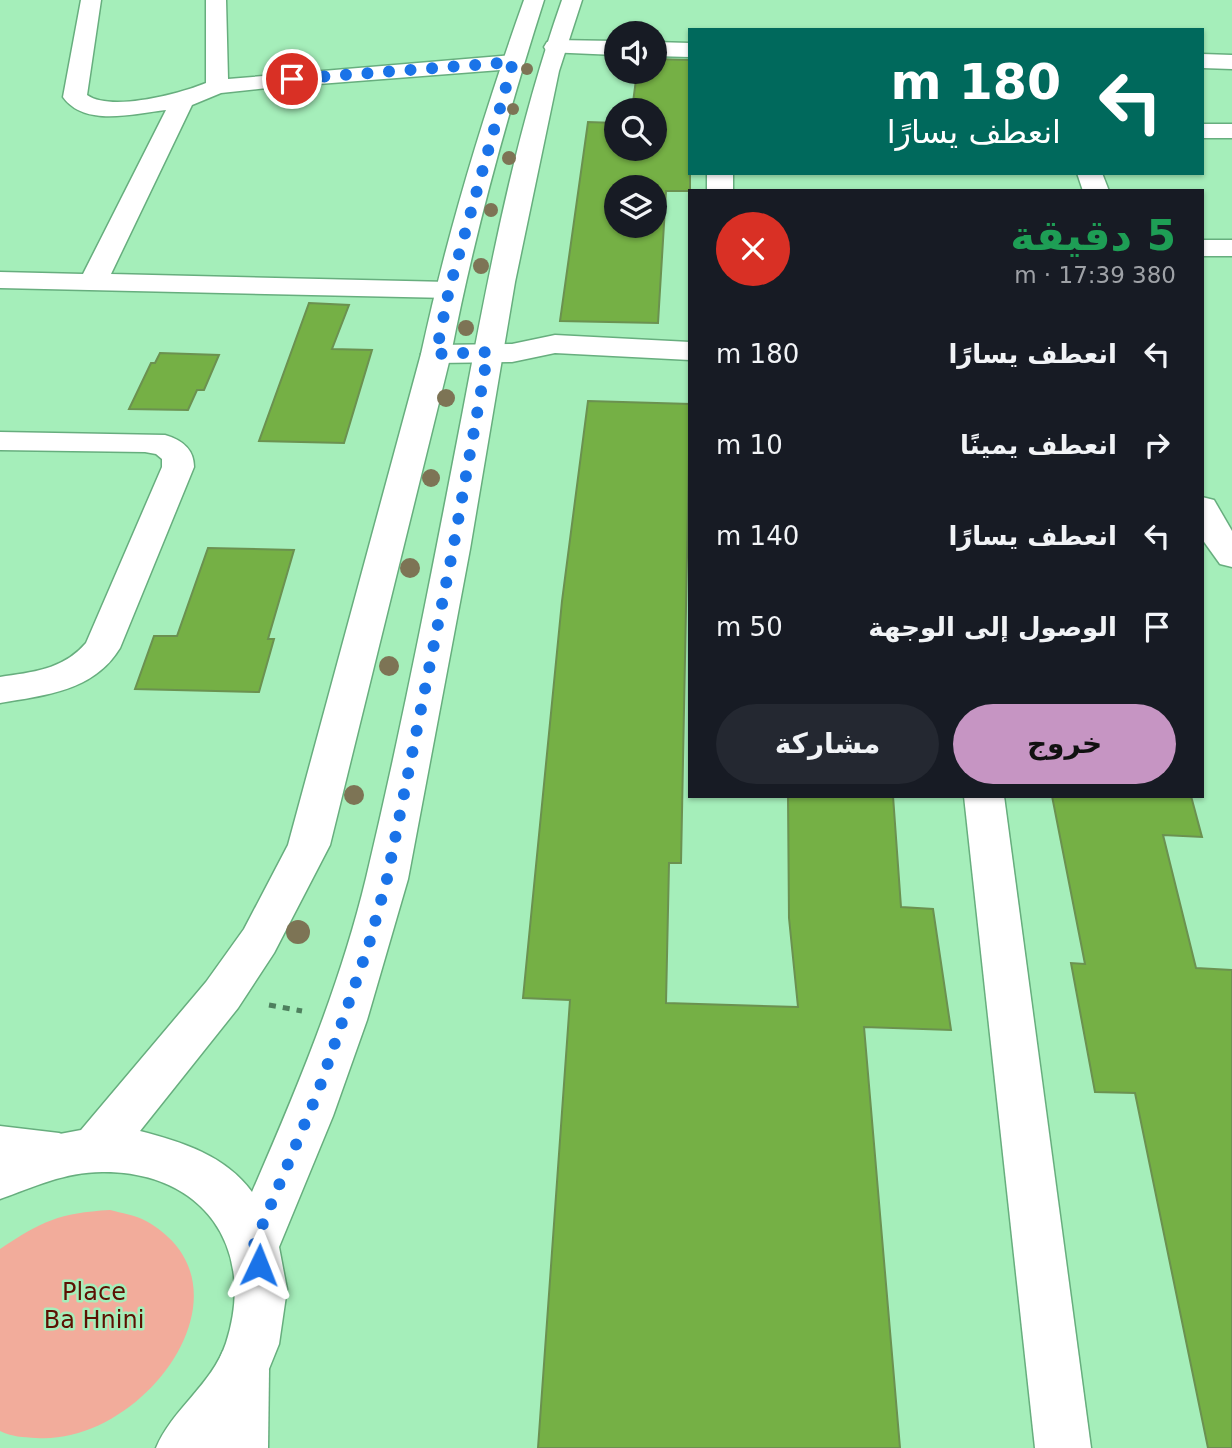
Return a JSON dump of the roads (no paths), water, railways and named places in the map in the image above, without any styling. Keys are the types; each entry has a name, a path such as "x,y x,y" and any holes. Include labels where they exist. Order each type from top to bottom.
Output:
{"street":[{"path":"91,0 75,97 81,104 108,109 182,101 218,87 513,62"},
{"path":"216,0 218,87"},
{"path":"0,1177 76,1153 166,1068 260,941 309,845 436,354 449,290 513,62 534,0"},
{"path":"254,1245 309,1116 344,1020 387,879 453,549 500,353 501,282 555,47 572,0"},
{"path":"555,47 604,48"},
{"path":"667,49 688,50"},
{"path":"1204,61 1232,62"},
{"path":"93,282 182,101"},
{"path":"1204,131 1232,131"},
{"path":"1204,248 1232,248"},
{"path":"0,280 449,290"},
{"path":"436,354 500,353 555,344 688,351"},
{"path":"500,353 557,364 688,368"},
{"path":"0,441 145,443 165,445 178,456 178,467 102,648 93,661 65,678 0,690"},
{"path":"1204,511 1222,544 1232,556"},
{"path":"984,798 1063,1448"},
{"path":"0,1148 76,1153 144,1152 188,1167 224,1194 242,1218 254,1245 259,1265 260,1305 254,1338 242,1370 207,1425 184,1448"},
{"path":"240,1448 242,1370"}],"park label":[{"name":"Place Ba Hnini","path":"94,1306"}]}
